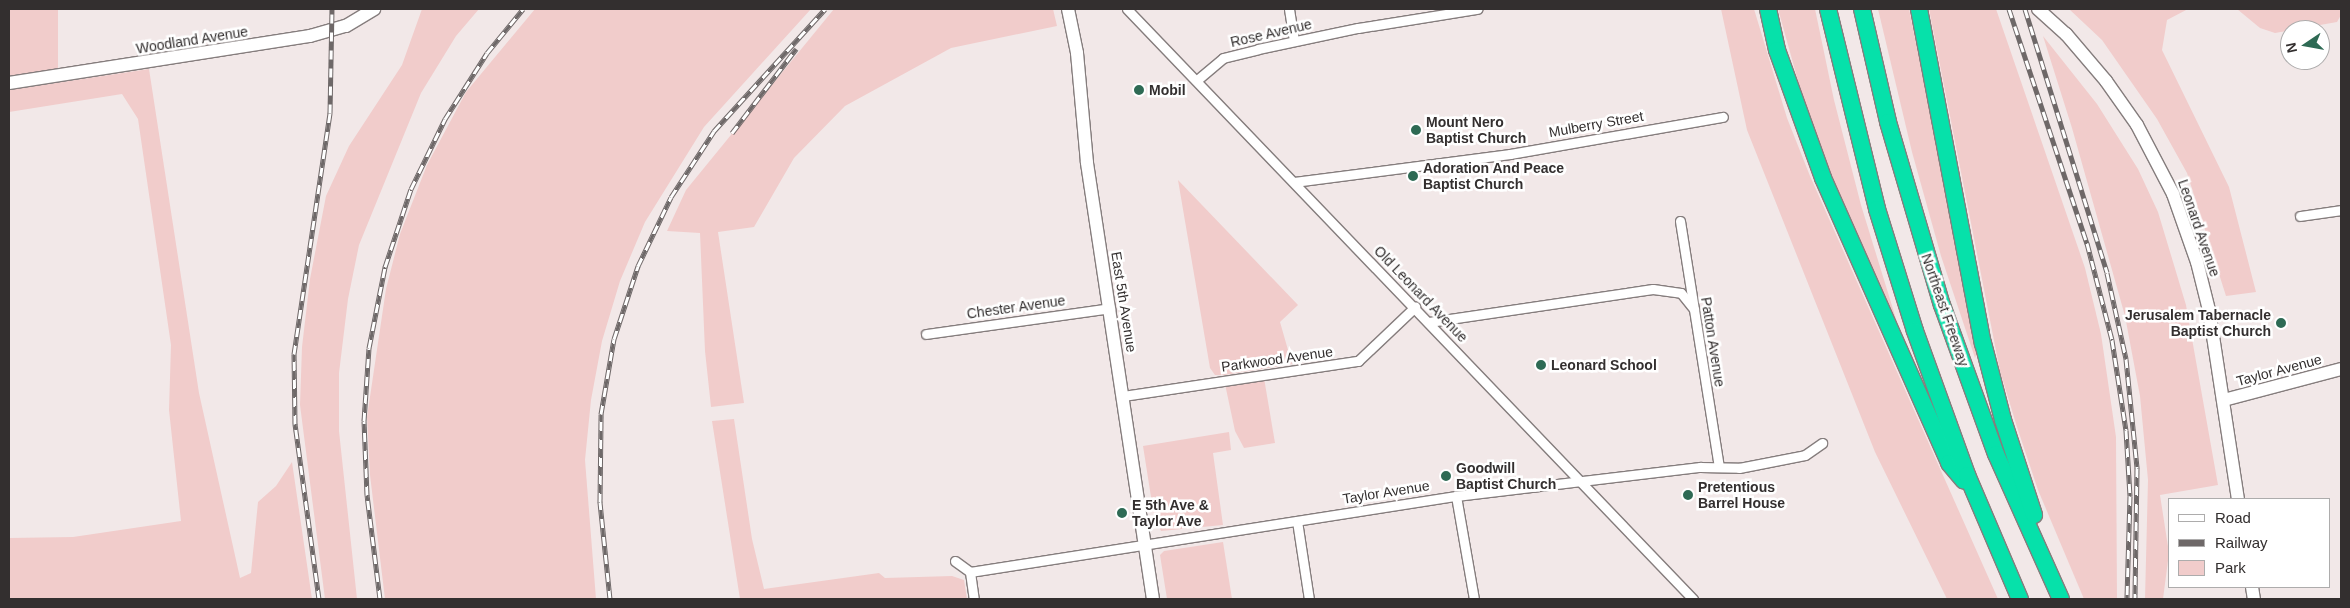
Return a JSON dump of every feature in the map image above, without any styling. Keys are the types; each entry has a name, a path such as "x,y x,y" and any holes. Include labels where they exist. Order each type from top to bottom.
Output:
{"highway":[{"path":"1828,9 1886,242 1925,360 1977,499 2020,599"},
{"name":"Northeast Freeway","path":"1862,9 1888,122 1945,312 1996,454 2062,599"},
{"path":"1919,9 1987,361 2020,474 2062,599"},
{"path":"1769,14 1796,106 1841,219 1950,463 1977,499"}],"main road":[{"name":"Woodland Avenue","path":"9,83 310,36 346,26 374,9"},
{"name":"East 5th Avenue","path":"1068,9 1077,53 1086,163 1110,308 1153,599"},
{"name":"Leonard Avenue","path":"2040,10 2084,54 2116,94 2151,150 2173,194 2204,286 2224,400 2238,498"},
{"name":"Taylor Avenue","path":"2224,400 2341,369"}],"street":[{"name":"Old Leonard Avenue","path":"1127,9 1693,599"},
{"path":"1290,9 1294,41"},
{"name":"Rose Avenue","path":"1197,80 1223,58 1294,41 1477,9"},
{"name":"Mulberry Street","path":"1294,182 1510,154 1723,117"},
{"path":"2300,216 2341,210"},
{"name":"Patton Avenue","path":"1680,221 1719,467"},
{"path":"1429,322 1653,289 1681,293 1694,309"},
{"name":"Chester Avenue","path":"926,334 1110,308"},
{"name":"Parkwood Avenue","path":"1123,396 1358,361 1415,308"},
{"name":"Taylor Avenue","path":"970,572 1145,543 1456,496 1719,467 1739,468 1805,456 1822,443"},
{"path":"1456,496 1474,599"},
{"path":"1297,520 1309,599"},
{"path":"955,561 970,572 974,599"}],"green space":[{"path":"9,9 58,9 58,77 9,77"},
{"path":"422,9 479,9 456,36 421,93 359,245 348,299 339,373 339,431 357,599 325,599 300,405 302,347 310,279 326,196 349,146 402,65"},
{"path":"535,9 811,9 704,127 645,222 620,281 602,341 591,400 585,460 596,599 385,599 370,475 367,417 386,289 400,234 427,165 466,92"},
{"path":"834,9 1053,9 1057,26 951,48 845,106 794,158 754,227 718,232 744,403 711,407 705,351 700,233 667,231 686,190"},
{"path":"1721,9 1754,9 1787,118 1810,176 1998,599 1947,599 1875,452 1747,130"},
{"path":"1778,9 1815,9 1834,100 1861,205 1897,322 1893,323 1826,161 1800,88"},
{"path":"1878,9 1909,9 1978,351 1975,358 1941,256 1912,152"},
{"path":"1929,9 1996,9 2085,268 2101,334 2116,437 2117,599 2084,599 2038,490 2017,427 2000,371"},
{"path":"2069,9 2188,9 2167,20 2162,50 2229,187 2256,292 2226,296 2187,173 2157,119 2102,40"},
{"path":"2237,9 2340,9 2341,15 2337,22 2330,23 2330,20 2280,20 2280,32 2275,33 2260,28"},
{"path":"2043,36 2097,104 2138,169 2158,212 2186,305 2218,485 2160,495 2168,547 2163,599 2145,599 2148,480 2140,396 2125,316 2072,128"},
{"path":"149,69 199,393 240,578 251,573 258,502 276,486 292,462 312,599 9,599 9,538 73,537 181,521 169,410 171,345 138,119 122,94 9,112 9,90"},
{"path":"1178,180 1298,305 1280,322 1292,364 1224,375 1215,375 1210,368"},
{"path":"1264,378 1275,443 1244,448 1235,431 1225,384"},
{"path":"734,419 752,539 764,589 879,573 885,578 952,576 964,580 967,599 740,599 712,421"},
{"path":"1229,432 1231,450 1213,453 1223,525 1161,531 1154,516 1143,446"},
{"path":"1223,542 1232,599 1167,599 1160,555 1164,551"}],"railway":[{"path":"319,599 295,424 294,354 330,113 332,9"},
{"path":"380,599 367,495 364,421 369,348 385,267 411,189 445,119 487,53 523,9"},
{"path":"610,599 600,502 601,414 614,339 638,266 671,197 714,131 825,9"},
{"path":"2009,9 2087,243 2112,340 2126,430 2130,496 2127,599"},
{"path":"2025,9 2107,273 2126,359 2137,468 2135,599"},
{"path":"732,133 796,49"}],"place":[{"name":"Mobil","path":"1139,90"},
{"name":"Mount Nero Baptist Church","path":"1416,130"},
{"name":"Adoration And Peace Baptist Church","path":"1413,176"},
{"name":"Jerusalem Tabernacle Baptist Church","path":"2281,323"},
{"name":"Leonard School","path":"1541,365"},
{"name":"Goodwill Baptist Church","path":"1446,476"},
{"name":"Pretentious Barrel House","path":"1688,495"},
{"name":"E 5th Ave & Taylor Ave","path":"1122,513"}]}
